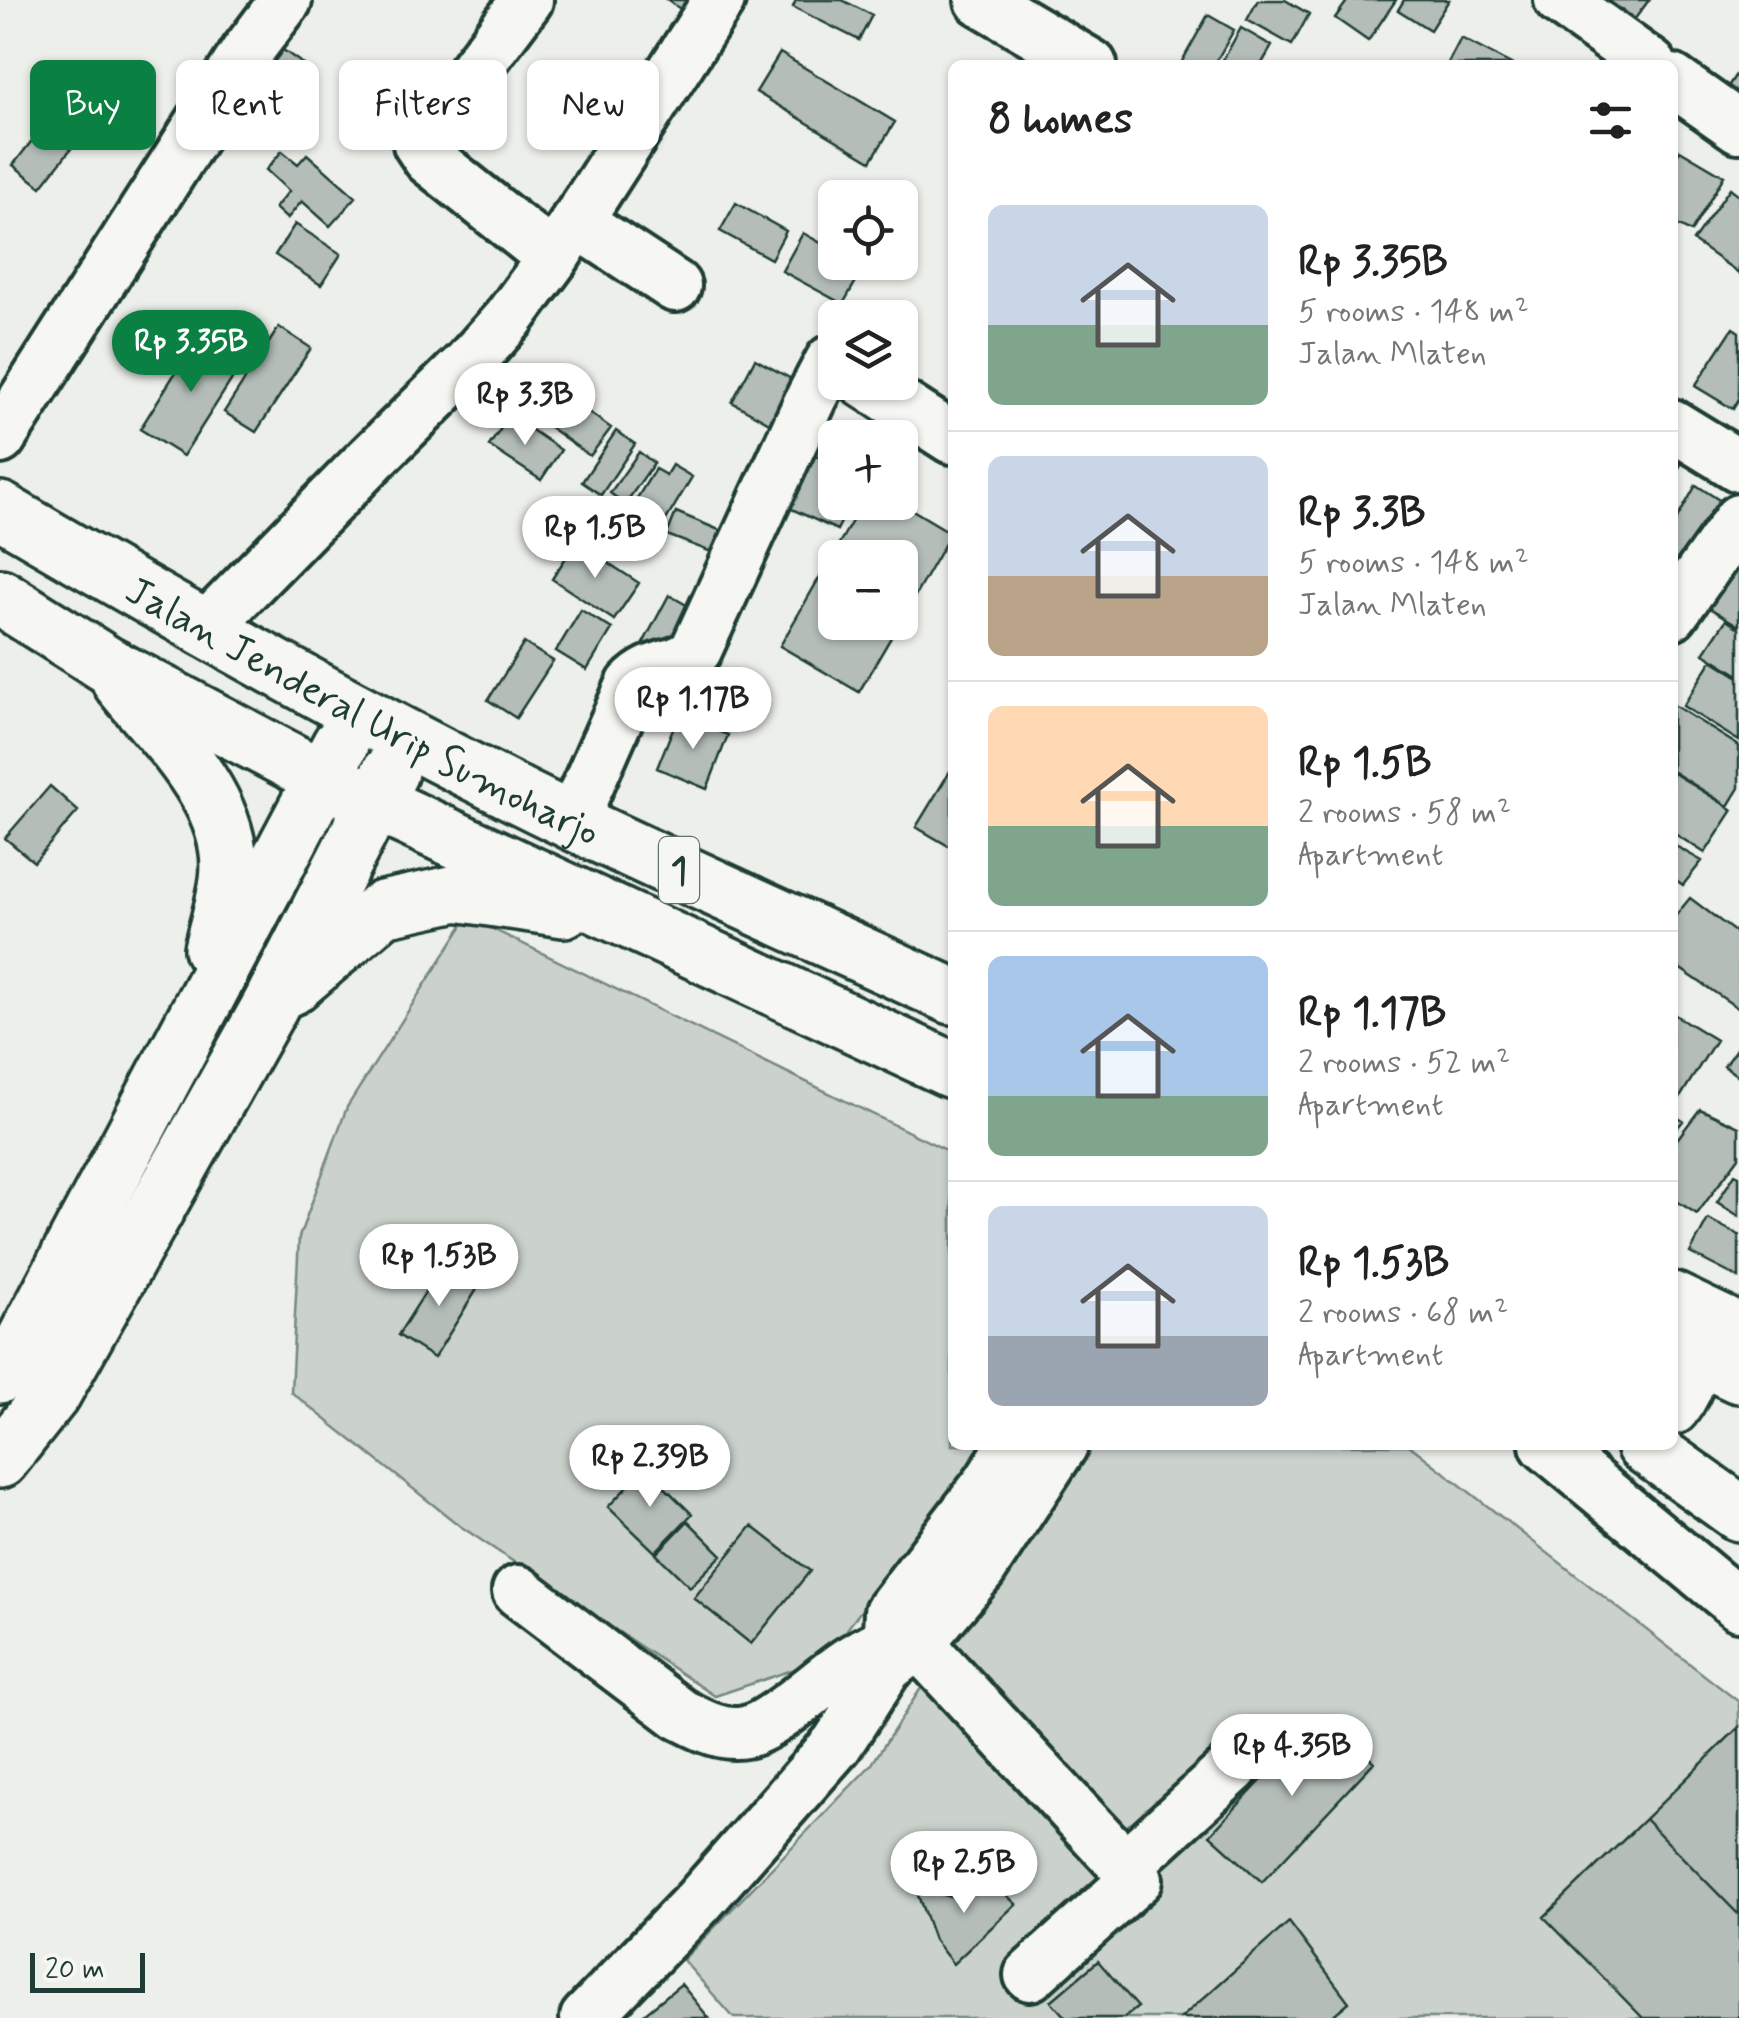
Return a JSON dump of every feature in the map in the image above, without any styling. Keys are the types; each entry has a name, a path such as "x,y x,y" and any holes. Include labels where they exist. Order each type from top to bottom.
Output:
{"highway":[{"name":"Jalan Jenderal Urip Sumoharjo","path":"0,510 204,630 408,738 572,821 948,994"},
{"name":"Jalan Jenderal Urip Sumoharjo","path":"0,598 106,664 324,779 948,1068"},
{"path":"106,664 197,778 223,824 228,878 196,1015"},
{"path":"0,1375 18,1353 357,711"},
{"path":"0,1460 53,1393 270,1006 408,738"},
{"path":"270,1006 383,910 458,894 628,918"},
{"path":"1678,1331 1739,1332"},
{"path":"1678,1332 1739,1375"},
{"path":"1678,1335 1690,1360 1688,1377 1678,1396"},
{"path":"1651,1450 1739,1514"}],"street":[{"path":"528,0 419,144 430,159 564,239 675,286"},
{"path":"204,630 508,319 719,0"},
{"path":"981,0 1082,60"},
{"path":"1560,0 1644,60"},
{"path":"0,438 273,5"},
{"path":"1678,84 1739,127"},
{"path":"572,821 632,686 649,670 680,662 696,650 818,386"},
{"path":"893,400 948,435"},
{"path":"1678,429 1739,466"},
{"path":"1678,606 1739,520"},
{"path":"1010,1450 890,1612 898,1651 1138,1879 1030,1975"},
{"path":"586,2018 803,1785 837,1744 898,1651 980,1570 1059,1450"},
{"path":"1552,1450 1739,1606"},
{"path":"518,1591 680,1714 724,1732 745,1732 762,1726 850,1662 898,1651"},
{"path":"1124,1866 1234,1768"}],"shaded area":[{"path":"468,917 948,1151 948,1450 980,1450 825,1659 715,1696 460,1526 291,1392 299,1237 347,1107"},
{"path":"1075,1450 1415,1450 1739,1702 1739,2018 734,2018 683,1960 872,1764"}],"building":[{"path":"668,0 691,0 683,11"},
{"path":"796,0 842,0 872,15 859,40 793,7"},
{"path":"1258,0 1285,0 1309,14 1292,45 1247,20"},
{"path":"1348,0 1396,0 1368,41 1335,18"},
{"path":"1404,0 1449,0 1430,30 1398,10"},
{"path":"1606,0 1649,0 1631,24"},
{"path":"1208,15 1234,30 1217,60 1183,60"},
{"path":"1241,28 1272,46 1264,60 1223,60"},
{"path":"1461,38 1503,60 1450,60"},
{"path":"276,45 297,60 266,60"},
{"path":"780,53 895,122 871,161 756,92"},
{"path":"1739,70 1739,113 1719,100"},
{"path":"30,143 30,150 70,150 41,187 13,165"},
{"path":"1680,150 1724,176 1691,232 1678,225"},
{"path":"282,151 298,164 307,154 356,197 330,226 302,201 287,219 275,208 289,191 266,170"},
{"path":"1730,188 1739,195 1739,273 1693,241"},
{"path":"736,203 786,231 771,259 720,231"},
{"path":"295,224 341,254 321,285 275,255"},
{"path":"803,233 818,241 818,280 857,280 845,300 836,300 782,271"},
{"path":"279,327 311,348 256,432 224,412"},
{"path":"1733,328 1739,332 1739,399 1733,409 1695,386"},
{"path":"199,335 243,362 183,456 140,429"},
{"path":"755,359 804,386 780,429 732,402"},
{"path":"562,393 611,428 590,456 541,421"},
{"path":"510,415 561,450 541,480 489,446"},
{"path":"616,431 635,444 601,495 582,482"},
{"path":"1678,443 1690,446 1678,470"},
{"path":"795,446 818,457 818,520 842,520 837,530 770,499"},
{"path":"639,452 654,463 625,504 610,493"},
{"path":"672,465 692,477 654,540 623,521 655,469 666,475"},
{"path":"1696,485 1730,507 1678,566 1678,517"},
{"path":"676,512 736,537 727,558 667,535"},
{"path":"918,513 948,531 948,538 918,591 918,540 841,540 853,520 918,520"},
{"path":"576,542 639,583 614,620 552,579"},
{"path":"1729,557 1739,563 1739,626 1700,602"},
{"path":"818,580 818,640 889,640 859,692 780,646"},
{"path":"669,595 690,607 659,663 638,653"},
{"path":"581,610 612,629 587,670 556,651"},
{"path":"1726,620 1739,628 1739,675 1704,653"},
{"path":"524,643 553,661 516,718 488,700"},
{"path":"1712,660 1739,677 1739,741 1683,706"},
{"path":"1678,708 1739,746 1739,788 1728,806 1678,775"},
{"path":"678,716 728,735 707,789 657,768"},
{"path":"948,775 948,846 916,827"},
{"path":"1678,776 1733,810 1705,853 1678,836"},
{"path":"50,786 78,811 34,862 5,838"},
{"path":"1678,847 1702,861 1683,885 1678,881"},
{"path":"1690,898 1739,935 1739,1009 1678,967 1678,913"},
{"path":"1678,1017 1716,1040 1678,1098"},
{"path":"1736,1049 1739,1052 1739,1077 1724,1066"},
{"path":"1700,1109 1739,1127 1739,1157 1697,1214 1678,1202 1678,1138"},
{"path":"1735,1174 1739,1176 1739,1216 1717,1202"},
{"path":"1708,1219 1739,1235 1739,1278 1690,1253"},
{"path":"445,1261 481,1283 434,1358 398,1335"},
{"path":"645,1468 692,1514 655,1552 608,1507"},
{"path":"688,1521 722,1555 690,1587 656,1554"},
{"path":"752,1526 810,1571 751,1644 694,1598"},
{"path":"1323,1715 1374,1762 1262,1882 1210,1835"},
{"path":"1739,1727 1739,1915 1645,1819"},
{"path":"1645,1819 1739,1915 1739,2018 1643,2018 1544,1917"},
{"path":"985,1875 1016,1904 953,1964 934,1940 915,1887 966,1901"},
{"path":"1289,1922 1349,2002 1330,2018 1181,2018"},
{"path":"1098,1961 1138,2007 1124,2018 1066,2018 1051,2001"},
{"path":"681,1984 709,2018 639,2018"}]}
